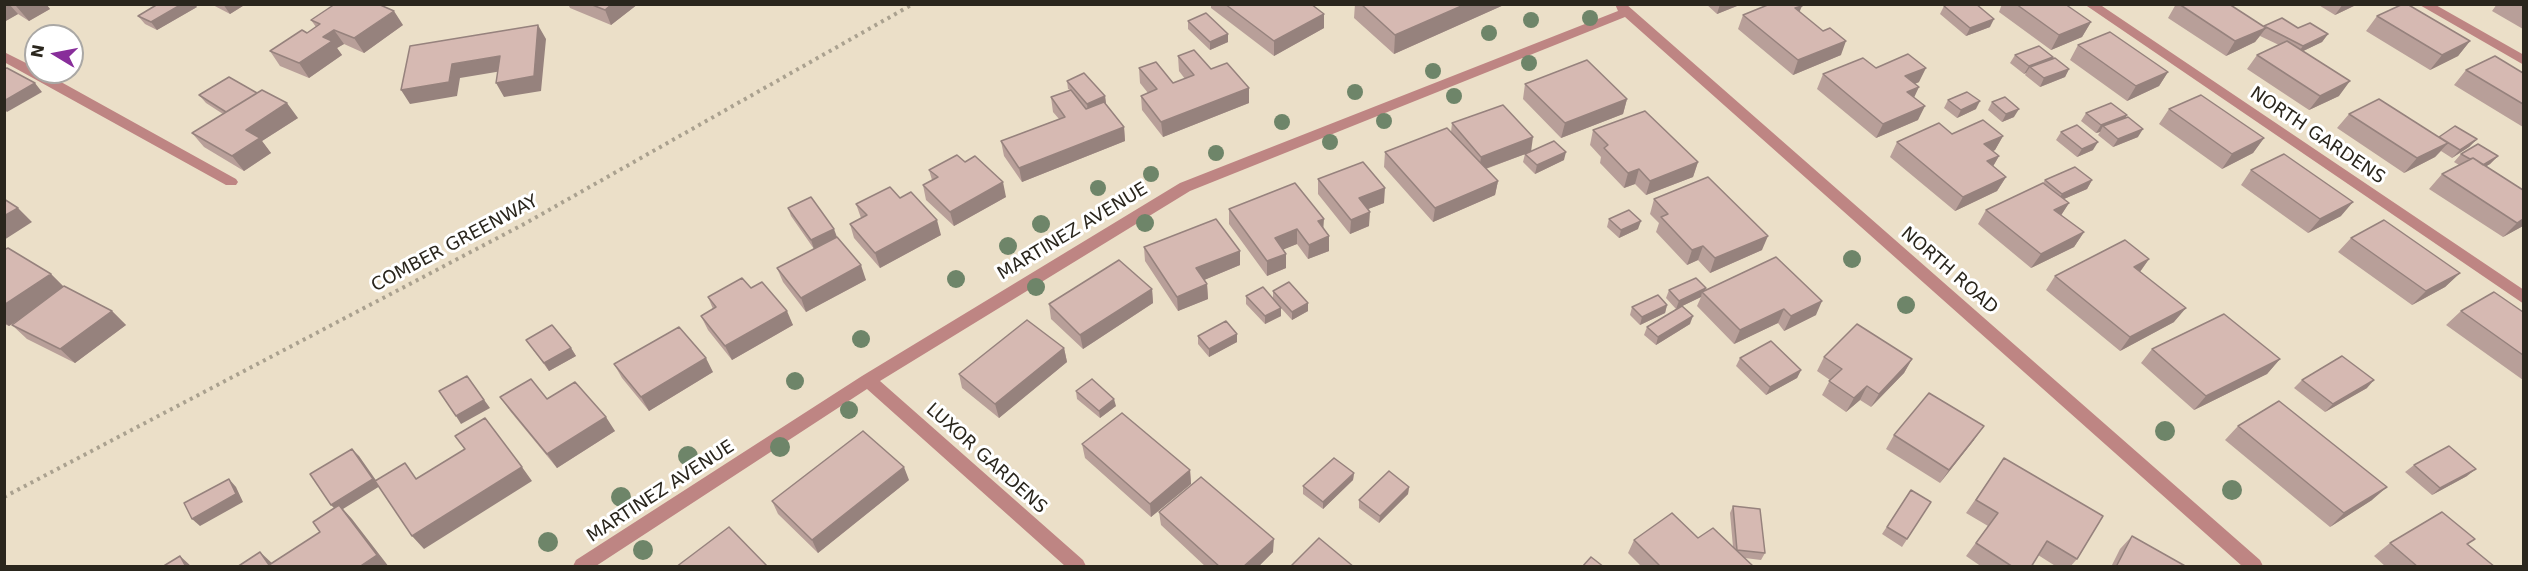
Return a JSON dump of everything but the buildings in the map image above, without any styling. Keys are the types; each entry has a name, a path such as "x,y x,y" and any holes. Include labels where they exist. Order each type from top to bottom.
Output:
{"street":[{"name":"NORTH GARDENS","path":"2090,4 2523,298"},
{"path":"2424,4 2523,61"},
{"name":"MARTINEZ AVENUE","path":"582,567 868,380 1185,188 1621,8"},
{"name":"NORTH ROAD","path":"1621,8 2254,567"},
{"path":"4,56 231,182"},
{"name":"LUXOR GARDENS","path":"868,380 1077,567"}],"path":[{"name":"COMBER GREENWAY","path":"4,497 526,223 913,4"}]}
